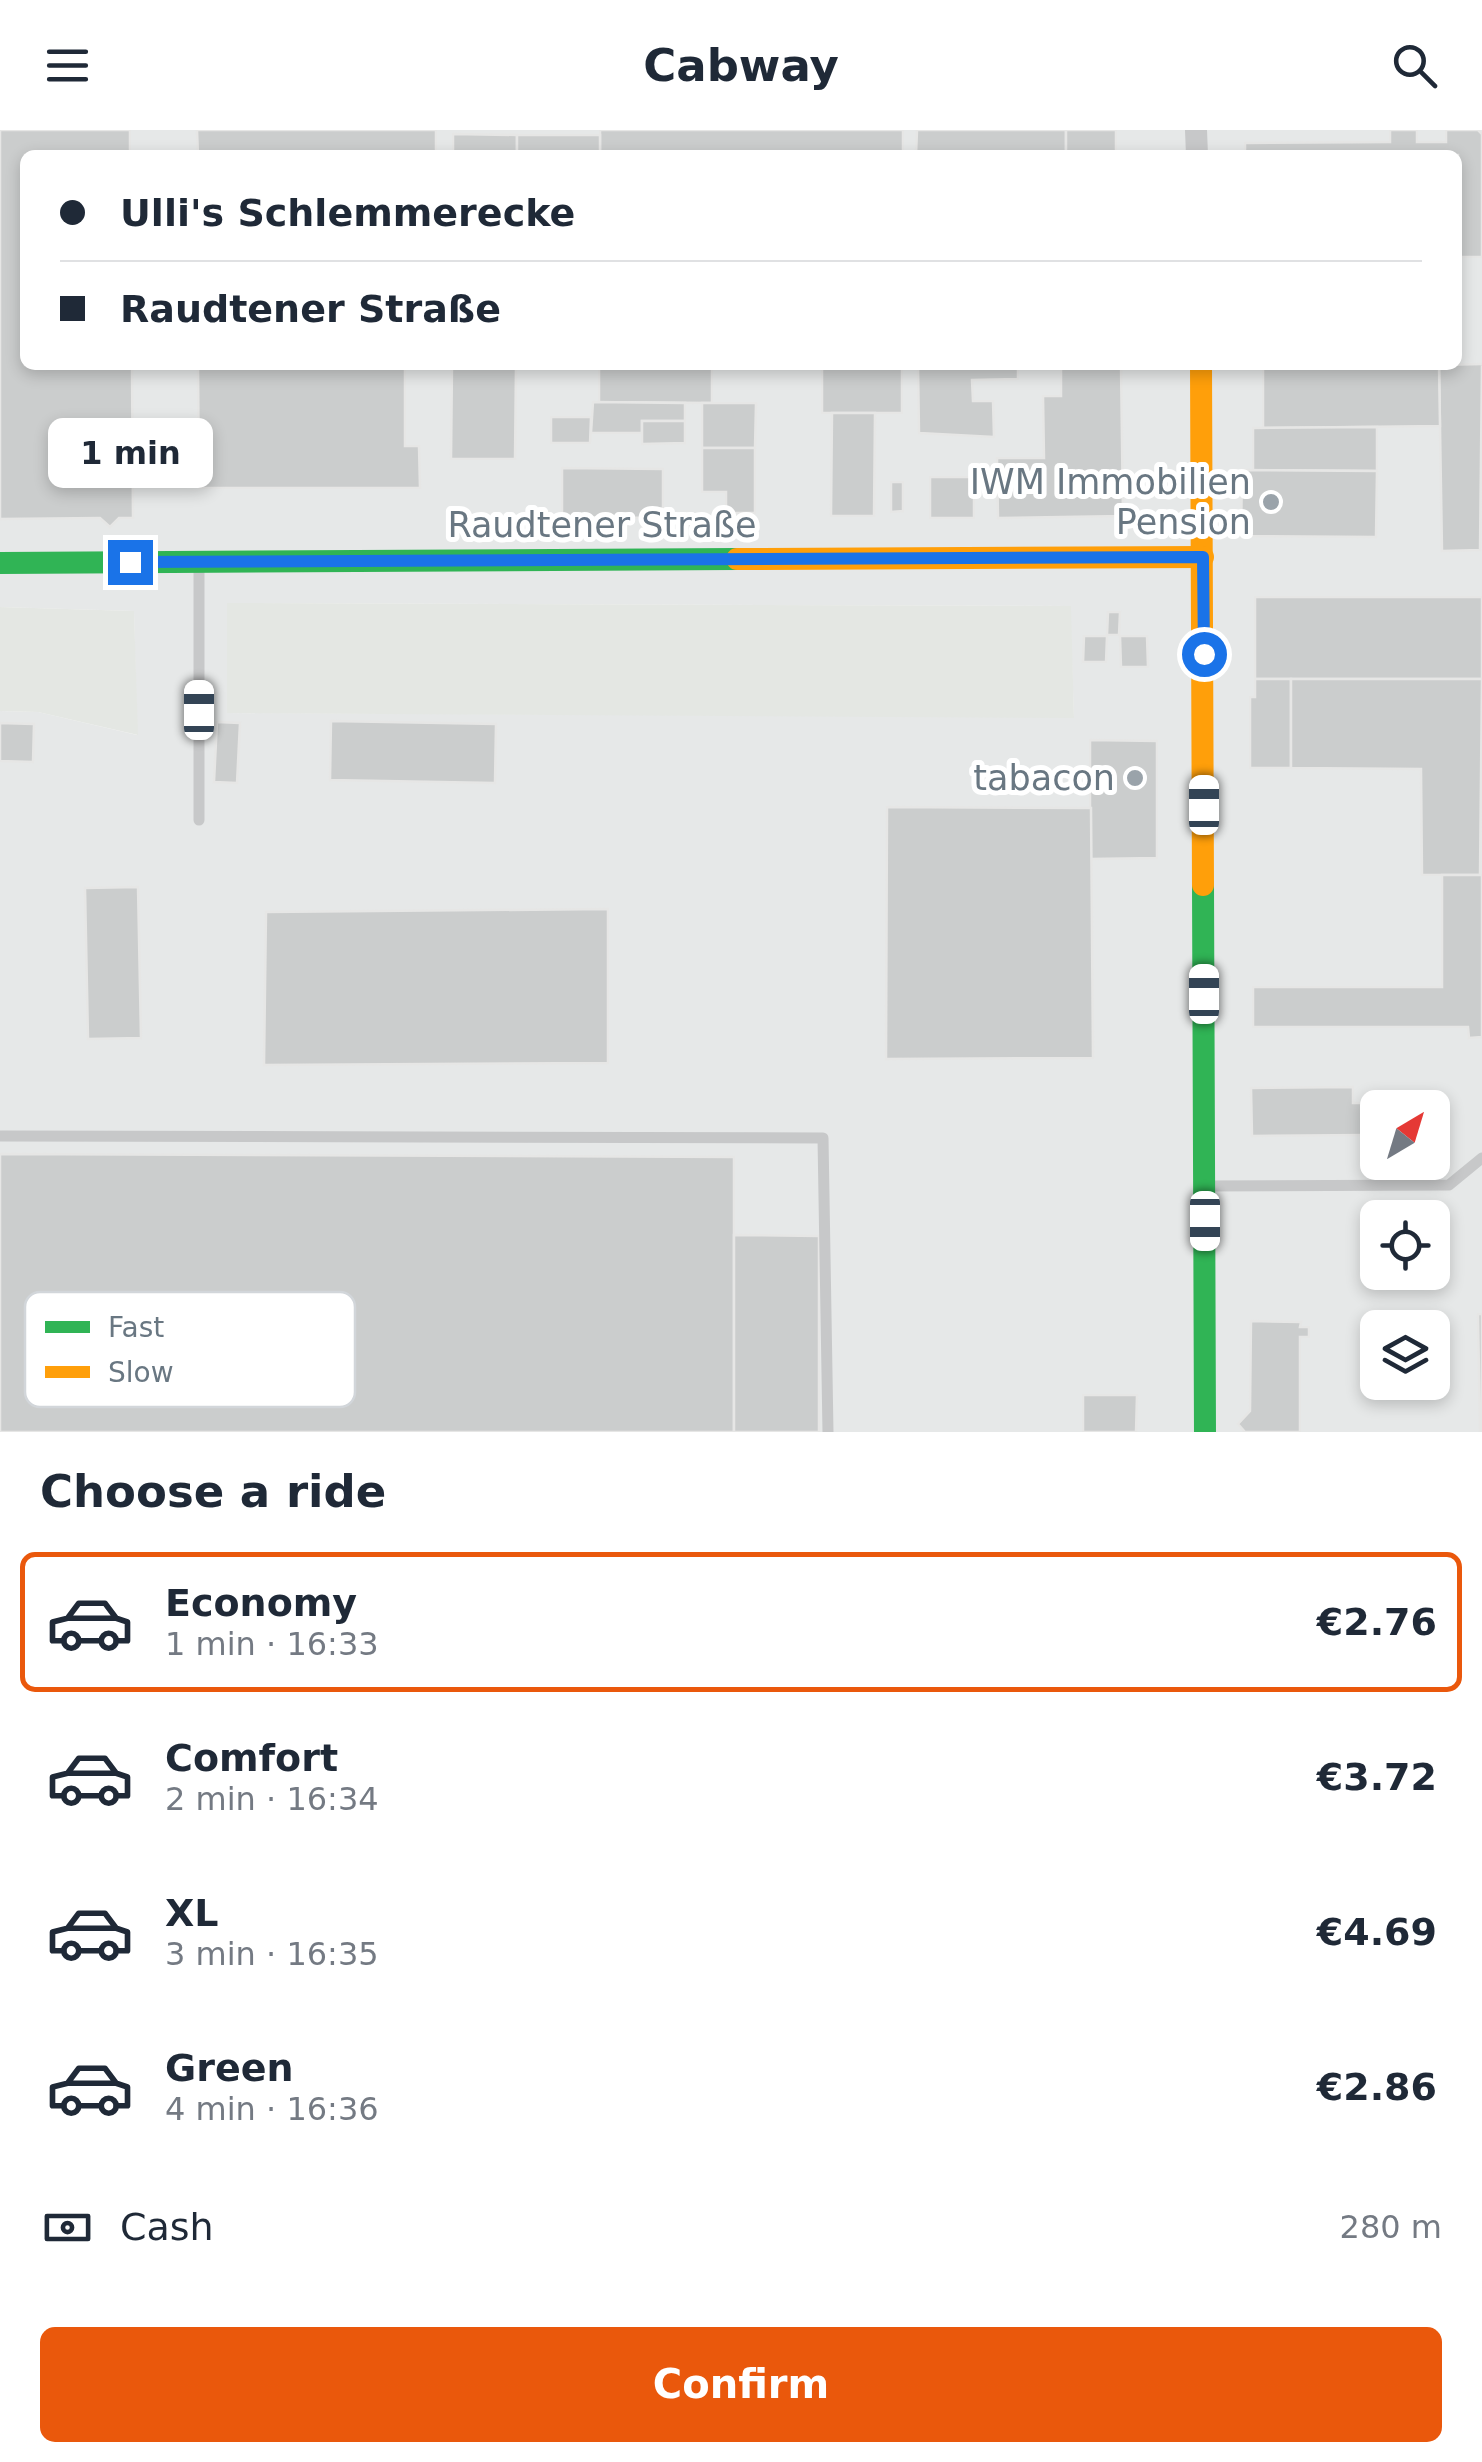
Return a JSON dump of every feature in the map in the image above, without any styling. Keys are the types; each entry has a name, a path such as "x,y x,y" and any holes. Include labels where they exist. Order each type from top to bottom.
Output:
{"street":[{"path":"1201,370 1205,1432"},
{"name":"Raudtener Straße","path":"0,563 1203,557"}],"lane":[{"path":"199,820 200,562"},
{"path":"0,1136 823,1138 828,1432"},
{"path":"1204,1186 1448,1184 1482,1158"}],"shaded area":[{"path":"0,130 1482,130 1482,1432 0,1432 0,711 38,712 137,735 134,611 0,607","holes":["227,603 1070,606 1074,717 228,713"]},
{"path":"227,603 1071,606 1074,718 227,713"},
{"path":"0,607 134,611 138,735 38,712 0,711"}],"building":[{"path":"0,130 130,130 130,150 20,150 20,370 132,370 133,518 119,518 110,527 100,518 0,519"},
{"path":"197,130 436,130 436,150 198,150"},
{"path":"600,130 903,130 903,150 600,150"},
{"path":"917,130 1066,130 1066,150 916,150"},
{"path":"1066,130 1116,130 1116,150 1066,150"},
{"path":"1390,130 1417,130 1417,142 1446,142 1446,130 1478,130 1482,134 1482,257 1462,257 1462,150 1245,150 1245,143 1390,142"},
{"path":"453,134 517,135 517,150 453,150"},
{"path":"517,135 600,135 600,150 517,150"},
{"path":"1462,364 1482,364 1480,550 1442,551 1439,370 1462,370"},
{"path":"198,370 405,370 405,446 419,446 420,488 199,488"},
{"path":"452,370 516,370 515,459 451,459"},
{"path":"599,370 712,370 712,403 599,402"},
{"path":"822,370 902,370 902,413 822,413"},
{"path":"918,370 1018,370 1018,379 972,380 973,401 993,401 994,437 919,433"},
{"path":"1061,370 1121,370 1123,516 998,518 997,458 1044,458 1043,396 1061,396"},
{"path":"1263,370 1439,370 1440,426 1263,428"},
{"path":"593,402 685,403 685,421 642,421 642,433 591,433"},
{"path":"702,403 756,403 755,448 702,448"},
{"path":"832,413 875,413 874,516 831,516"},
{"path":"551,417 591,417 590,443 551,443"},
{"path":"642,421 685,421 685,443 642,444"},
{"path":"1377,427 1377,471 1253,470 1253,428"},
{"path":"702,448 755,448 755,513 726,513 726,492 702,492"},
{"path":"562,468 663,469 663,518 562,517"},
{"path":"1242,470 1377,471 1376,537 1241,536"},
{"path":"930,477 974,477 974,518 930,518"},
{"path":"891,482 903,482 903,511 891,512"},
{"path":"1255,597 1482,597 1482,679 1255,679"},
{"path":"1108,612 1120,612 1119,635 1107,635"},
{"path":"1084,636 1107,636 1106,662 1083,662"},
{"path":"1120,636 1147,636 1148,667 1121,667"},
{"path":"1255,679 1291,679 1291,768 1250,768 1250,697 1255,697"},
{"path":"1291,679 1482,679 1480,875 1422,875 1421,769 1291,768"},
{"path":"331,721 496,724 495,783 330,780"},
{"path":"217,722 240,723 237,783 214,782"},
{"path":"0,723 34,724 33,762 0,761"},
{"path":"1090,740 1157,741 1157,858 1090,859"},
{"path":"887,807 1091,808 1093,1058 886,1059"},
{"path":"1442,875 1482,875 1482,1037 1469,1038 1468,1027 1253,1027 1253,987 1442,987"},
{"path":"138,887 141,1038 88,1039 85,888"},
{"path":"608,909 608,1063 264,1065 266,912"},
{"path":"1353,1087 1353,1103 1360,1103 1360,1135 1252,1136 1251,1088"},
{"path":"0,1154 734,1157 734,1432 0,1432"},
{"path":"734,1235 819,1236 819,1432 734,1432"},
{"path":"1478,1314 1482,1314 1482,1432 1480,1432"},
{"path":"1251,1321 1301,1322 1300,1327 1309,1327 1309,1337 1300,1337 1300,1432 1245,1432 1238,1424 1250,1411"},
{"path":"1083,1395 1137,1395 1136,1432 1083,1432"}],"traffic: fast":[{"path":"0,563 737,559"},
{"path":"1203,885 1205,1432"}],"traffic: slow":[{"path":"1201,370 1203,885"},
{"path":"737,559 1203,557"}],"place":[{"name":"IWM Immobilien Pension","path":"1271,502"},
{"name":"tabacon","path":"1135,778"}],"route":[{"path":"130,562 1203,557 1204,654"}]}
